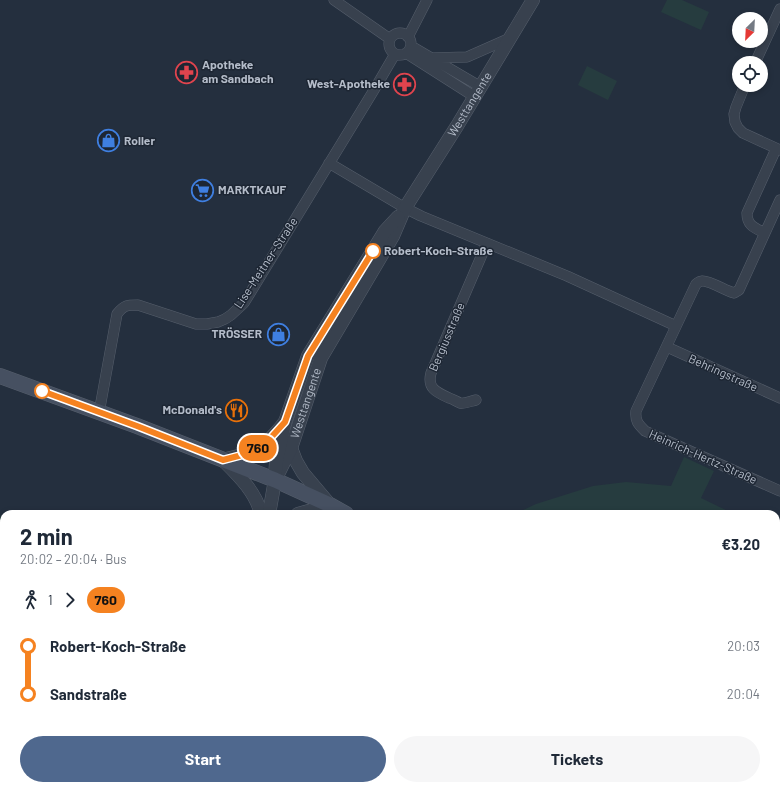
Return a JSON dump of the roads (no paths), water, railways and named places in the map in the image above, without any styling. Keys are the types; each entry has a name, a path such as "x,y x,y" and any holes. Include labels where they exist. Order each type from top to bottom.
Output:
{"main road":[{"path":"0,376 275,480 339,510"}],"street":[{"path":"334,0 390,39"},
{"path":"426,0 408,45 402,55 395,54 389,47 390,39 397,34 406,35 408,45 478,92"},
{"name":"Westtangente","path":"275,480 291,448 321,358 393,236 406,208 533,0"},
{"path":"759,56 780,10"},
{"path":"431,58 467,56 510,38"},
{"path":"408,45 431,58 478,92"},
{"name":"Lise-Meitner-Straße","path":"99,413 117,314 123,307 128,305 138,305 196,324 207,324 225,319 244,303 395,54"},
{"path":"743,92 734,114 735,122 738,128 743,133 778,150 747,213 747,220 750,225 765,233 780,200"},
{"path":"329,163 422,216 567,276 676,326"},
{"name":"Westtangente","path":"275,480 277,457 285,422 308,356 385,231 406,208"},
{"name":"Heinrich-Hertz-Straße","path":"765,233 739,290 734,293 729,292 706,281 701,281 696,284 636,411 635,419 645,431 780,492"},
{"name":"Bergiusstraße","path":"476,400 462,403 440,394 434,390 430,380 431,373 487,243"},
{"name":"Behringstraße","path":"667,347 780,398"},
{"path":"260,510 252,493 244,482 223,460 258,449 266,443 285,422"},
{"path":"291,448 302,473 330,505 312,510"},
{"path":"270,510 275,480"}],"place":[{"name":"Apotheke am Sandbach","path":"187,72"},
{"name":"West-Apotheke","path":"405,84"},
{"name":"Roller","path":"109,141"},
{"name":"MARKTKAUF","path":"203,190"},
{"name":"Robert-Koch-Straße","path":"373,251"},
{"name":"TRÖSSER","path":"278,334"},
{"name":"McDonald's","path":"237,410"}]}
